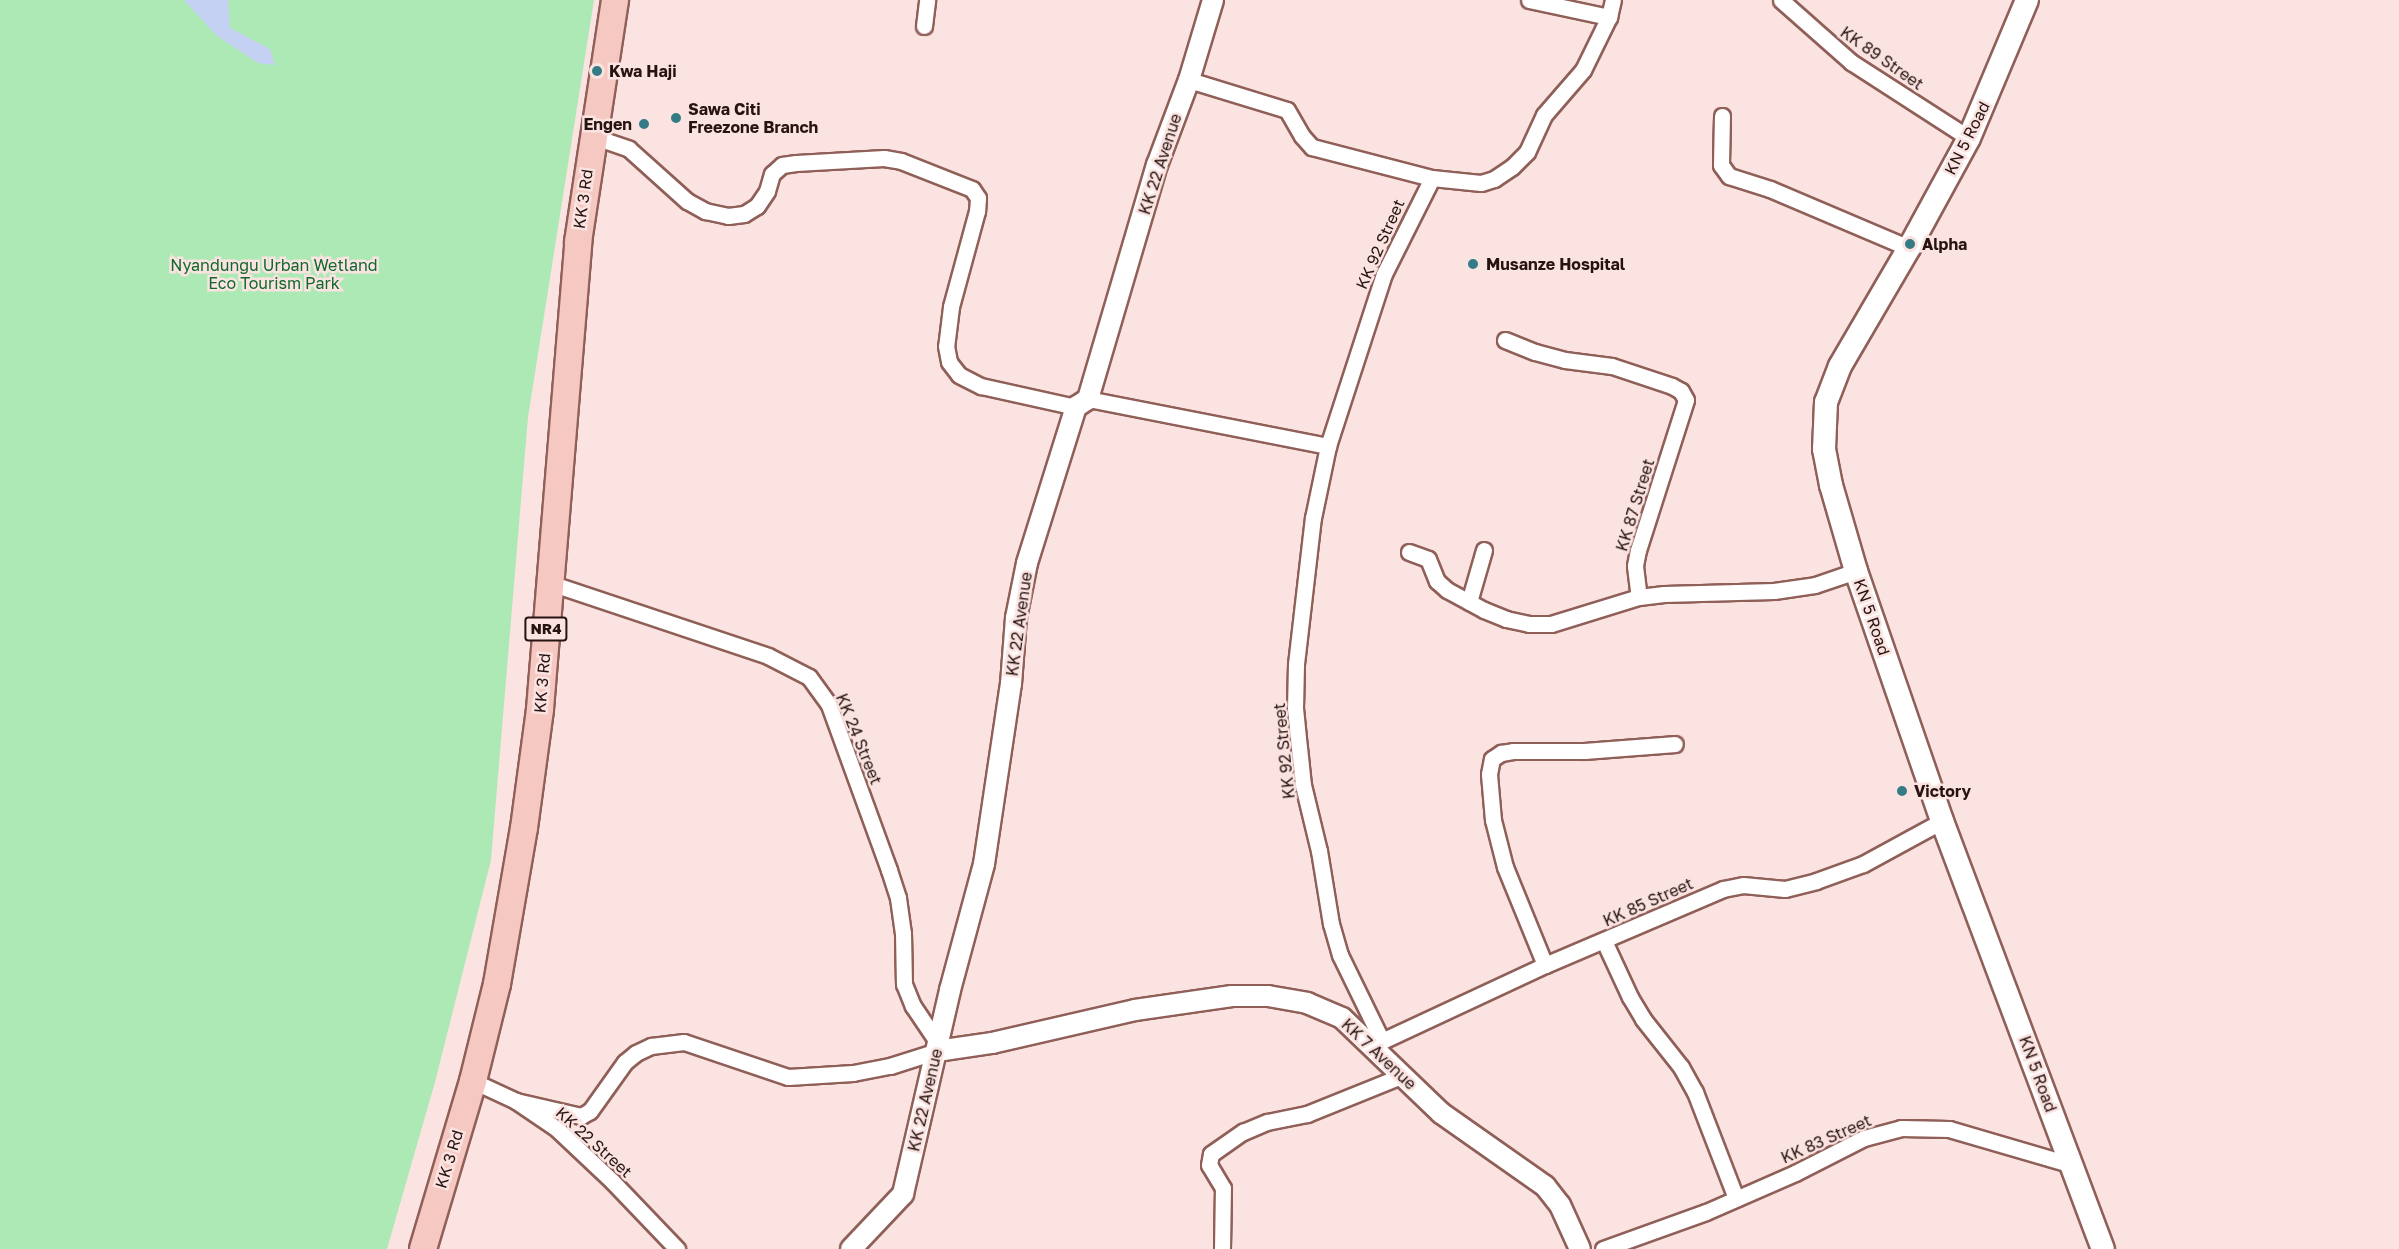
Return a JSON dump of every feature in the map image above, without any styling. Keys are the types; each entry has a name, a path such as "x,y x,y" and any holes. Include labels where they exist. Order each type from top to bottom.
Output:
{"highway":[{"name":"KK 3 Rd","path":"423,1249 473,1081 497,984 524,828 540,709 578,242 592,136 615,0"}],"main road":[{"name":"KN 5 Road","path":"2027,0 1969,138 1909,248 1840,366 1826,402 1824,449 1830,485 1856,572 1942,821 2103,1249"}],"street":[{"path":"924,26 927,0"},
{"name":"KK 22 Avenue","path":"851,1249 903,1194 984,864 1011,684 1016,618 1027,563 1082,403 1157,165 1190,80 1213,0"},
{"path":"1190,80 1287,110 1302,136 1312,147 1432,178 1481,183 1494,179 1520,159 1537,136 1544,115 1583,70 1609,17 1613,0"},
{"name":"KK 89 Street","path":"1780,0 1851,62 1969,138"},
{"path":"1534,1 1609,17"},
{"path":"1722,116 1721,165 1729,176 1770,189 1909,248"},
{"path":"592,136 629,148 687,201 705,211 728,216 744,214 757,206 767,191 772,174 782,165 796,162 884,158 901,161 972,189 978,198 977,211 951,307 945,346 949,362 960,375 981,386 1328,446"},
{"name":"KK 92 Street","path":"1379,1044 1340,955 1331,924 1319,851 1303,785 1295,708 1296,664 1313,518 1328,446 1384,274 1432,178"},
{"name":"KK 87 Street","path":"1505,340 1535,352 1565,360 1612,366 1672,386 1681,391 1686,400 1638,550 1635,566 1639,597"},
{"path":"1469,602 1484,550"},
{"path":"1409,552 1428,559 1437,581 1469,602 1506,619 1529,624 1551,624 1639,597 1664,594 1774,591 1815,585 1856,572"},
{"name":"KK 24 Street","path":"550,583 768,656 809,677 829,705 890,870 898,898 901,921 904,984 913,1006 938,1047"},
{"path":"1545,965 1502,858 1493,820 1489,774 1492,759 1501,753 1513,751 1585,750 1675,744"},
{"name":"KK 85 Street","path":"1379,1044 1545,965 1723,889 1743,885 1785,888 1816,881 1863,864 1942,821"},
{"path":"1604,941 1643,1019 1681,1067 1695,1092 1736,1198"},
{"name":"KK 7 Avenue","path":"938,1047 992,1042 1135,1010 1232,996 1268,996 1307,1003 1342,1018 1379,1044 1401,1076 1477,1140 1545,1186 1560,1205 1580,1249"},
{"path":"516,1101 581,1116 590,1111 625,1062 636,1053 651,1046 684,1042 788,1077 819,1077 881,1068 938,1047"},
{"path":"1222,1249 1223,1188 1209,1165 1211,1154 1251,1129 1267,1122 1307,1114 1401,1076"},
{"name":"KK 22 Street","path":"473,1081 516,1101 557,1129 613,1182 677,1249"},
{"name":"KK 83 Street","path":"1603,1249 1706,1212 1795,1173 1864,1138 1901,1128 1949,1129 2072,1165"}],"green space":[{"name":"Nyandungu Urban Wetland Eco Tourism Park","path":"0,0 594,0 528,417 491,860 435,1082 387,1249 0,1249"}],"water":[{"path":"184,0 228,0 230,28 270,49 275,65 258,63 217,36"}],"place":[{"name":"Kwa Haji","path":"597,71"},
{"name":"Sawa Citi Freezone Branch","path":"676,118"},
{"name":"Engen","path":"644,124"},
{"name":"Alpha","path":"1910,244"},
{"name":"Musanze Hospital","path":"1473,264"},
{"name":"Victory","path":"1902,791"}]}
